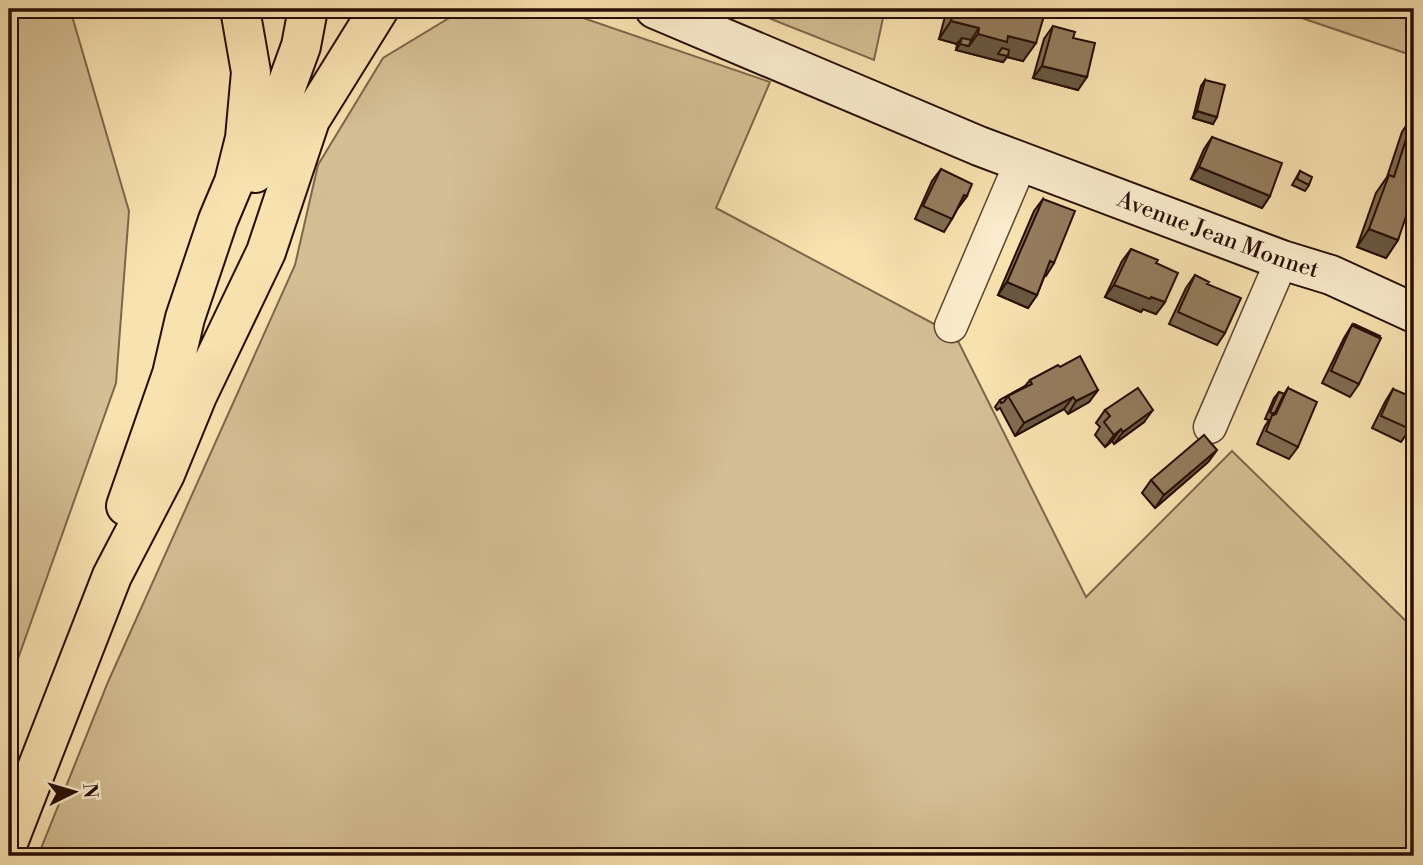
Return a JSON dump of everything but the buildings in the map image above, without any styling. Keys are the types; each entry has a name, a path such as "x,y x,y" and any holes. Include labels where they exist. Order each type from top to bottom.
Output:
{"main road":[{"path":"112,576 120,524 172,374 185,318 218,220 234,182 245,138 251,72 240,9"},
{"path":"172,374 214,288 292,76 308,9"},
{"path":"9,840 112,576 165,474 197,396 265,252 310,120 379,9"},
{"name":"Avenue Jean Monnet","path":"655,9 1021,162 1282,260 1331,275 1414,313"}],"street":[{"path":"951,326 1021,162"},
{"path":"1210,427 1282,260"}],"shaded area":[{"path":"9,9 70,9 129,211 116,383 9,684"},
{"path":"464,9 557,9 770,82 716,208 955,335 1086,597 1232,451 1414,629 1414,856 38,856 108,682 295,265 318,165 383,58"},
{"path":"746,9 868,9 883,18 874,60"},
{"path":"1275,9 1414,9 1414,56"}]}
